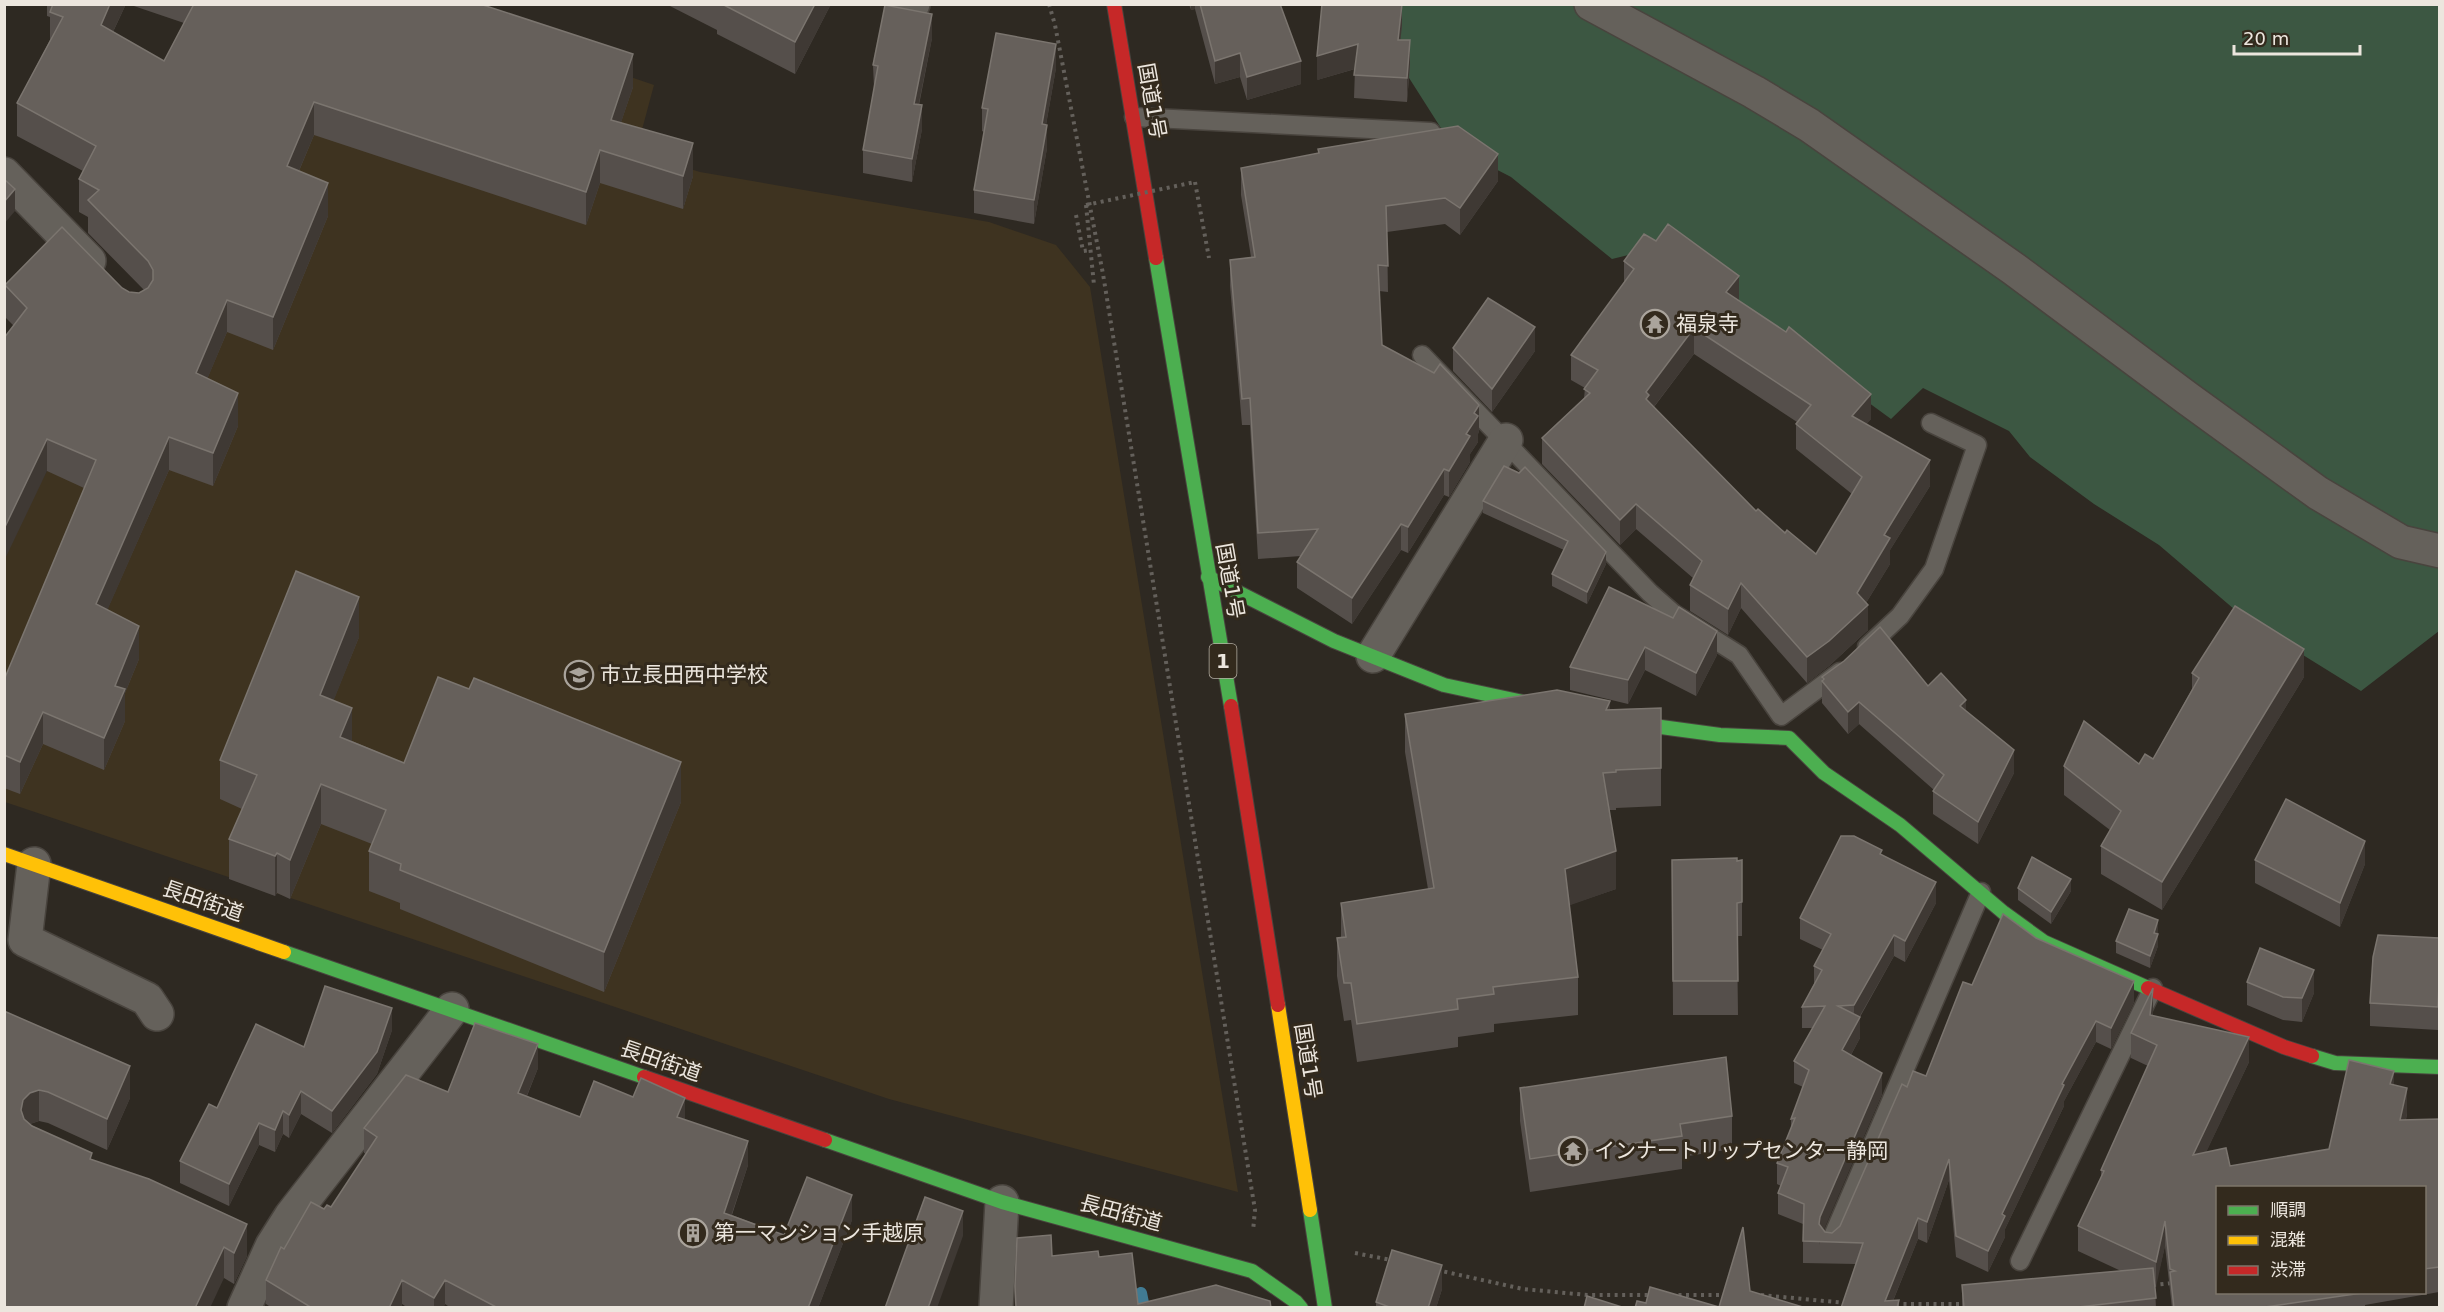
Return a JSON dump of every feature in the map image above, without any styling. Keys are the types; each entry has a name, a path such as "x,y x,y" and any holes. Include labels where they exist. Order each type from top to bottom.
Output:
{"main road":[{"name":"国道1号","path":"1113,8 1134,117 1208,577 1239,749 1325,1308"},
{"path":"1208,577 1334,641 1444,685 1556,709"},
{"path":"1600,718 1720,735 1789,738 1824,772 1900,825 2044,942 2284,1047 2335,1063 2439,1067"},
{"name":"長田街道","path":"19,859 1002,1202 1252,1271 1296,1302 1300,1308"}],"street":[{"path":"1592,4 1754,92 1809,125 2014,269 2318,493 2401,542 2439,551"},
{"path":"4,174 110,282"},
{"path":"1373,656 1506,440"},
{"path":"19,859 25,940 147,999 157,1014"},
{"path":"244,1308 272,1246 291,1216 452,1009"},
{"path":"996,1308 1002,1202"},
{"path":"240,1231 272,1246"}],"lane":[{"path":"1134,117 1431,132"},
{"path":"1422,354 1650,593 1674,614 1739,655 1781,716 1789,738"},
{"path":"1781,716 1836,675 1892,623 1934,569 1977,445 1931,423"},
{"path":"1830,1243 1981,892"},
{"path":"2020,1261 2152,988"}],"path":[{"path":"1049,4 1103,274 1255,1210 1256,1219 1251,1238"},
{"path":"1094,285 1086,205 1195,182 1209,258"},
{"path":"1076,215 1083,251 1091,250"},
{"path":"1355,1253 1396,1261"},
{"path":"1431,1268 1523,1288 1587,1295 1655,1295"},
{"path":"2152,1285 2174,1283"},
{"path":"1666,1295 1734,1295"},
{"path":"1757,1295 1858,1304"},
{"path":"1893,1304 1974,1304"}],"shaded area":[{"name":"市立長田西中学校","path":"298,5 419,5 654,85 636,152 700,172 989,222 1056,245 1090,287 1238,1192 889,1099 5,802 5,549"}],"green space":[{"path":"1368,5 2439,5 2439,631 2361,691 2248,621 2159,545 2094,504 2030,457 2009,431 1923,388 1891,419 1657,248 1612,259 1511,177 1453,147 1390,48"}],"building":[{"path":"53,4 110,4 101,25 164,61 194,4 480,4 633,54 611,120 693,143 683,176 600,150 586,192 314,102 287,166 328,183 273,317 227,300 196,373 238,393 213,453 169,437 96,604 139,626 115,686 125,689 104,738 43,712 20,762 4,755 4,680 96,460 47,439 4,529 4,338 27,308 5,285 62,227 122,288 129,292 139,293 148,288 153,280 153,270 148,261 88,200 99,190 79,179 96,146 17,103 63,17 50,12"},
{"path":"722,4 815,4 795,42"},
{"path":"1200,4 1280,4 1301,61 1247,77 1240,53 1215,61"},
{"path":"1322,4 1402,4 1398,40 1410,40 1407,78 1354,75 1358,44 1317,56"},
{"path":"885,5 932,14 914,104 922,105 912,159 863,150 878,66 873,65"},
{"path":"996,33 1056,44 1042,124 1047,125 1034,200 974,190 988,109 982,108"},
{"path":"1458,126 1498,154 1460,208 1445,198 1386,206 1388,266 1378,265 1382,345 1434,373 1440,364 1479,405 1474,413 1478,416 1466,434 1470,436 1449,471 1444,469 1408,527 1401,524 1352,598 1297,562 1318,529 1258,533 1250,398 1242,399 1230,260 1255,257 1241,168 1319,153 1318,149"},
{"path":"4,179 15,189 4,202"},
{"path":"1668,224 1739,276 1726,292 1786,332 1789,327 1871,394 1852,416 1930,460 1884,535 1890,538 1857,593 1868,605 1829,641 1807,657 1741,583 1728,609 1690,585 1702,561 1636,504 1620,520 1542,438 1590,393 1584,389 1598,370 1571,355 1634,269 1624,261 1644,234 1656,241","holes":["1694,328 1811,405 1796,424 1862,477 1816,554 1787,530 1785,533 1758,509 1756,511 1646,399 1649,395 1646,392"]},
{"path":"1488,298 1535,327 1492,389 1453,348"},
{"path":"1504,466 1519,473 1525,467 1606,552 1587,592 1552,574 1568,541 1483,501"},
{"path":"296,571 359,597 320,695 352,708 340,737 404,763 438,677 469,689 474,678 681,762 604,952 400,870 401,864 369,851 386,810 321,784 290,860 277,853 275,856 229,839 257,775 220,760"},
{"path":"1609,587 1673,618 1679,607 1717,631 1696,673 1645,647 1628,680 1570,667"},
{"path":"2235,606 2304,649 2162,882 2101,846 2121,811 2064,766 2084,721 2139,764 2145,754 2153,759 2199,678 2192,673"},
{"path":"1880,627 1928,686 1941,673 1966,700 1960,706 2014,750 1978,822 1933,791 1944,775 1859,702 1848,712 1822,681 1824,679 1822,677 1844,661"},
{"path":"1557,690 1610,701 1606,710 1661,708 1661,768 1616,770 1616,772 1603,773 1616,851 1565,869 1578,977 1493,987 1494,994 1457,999 1458,1009 1357,1024 1351,983 1344,983 1337,938 1346,937 1341,903 1434,888 1405,714"},
{"path":"2286,799 2365,841 2340,903 2255,860"},
{"path":"1841,836 1854,836 1882,850 1880,854 1936,882 1905,941 1894,935 1854,1005 1838,1006 1860,1017 1842,1050 1882,1073 1820,1217 1819,1224 1825,1232 1832,1233 1840,1226 1902,1084 1907,1087 1913,1071 1926,1076 1963,982 1972,985 2003,914 2036,938 2134,981 2111,1028 2096,1021 2062,1084 2064,1085 2002,1214 2005,1216 1988,1251 1956,1236 1949,1159 1927,1222 1918,1218 1885,1301 1899,1300 1897,1308 1841,1308 1863,1243 1803,1241 1804,1204 1778,1193 1788,1167 1777,1163 1795,1118 1791,1119 1809,1070 1794,1061 1825,1006 1802,1007 1822,970 1814,966 1831,934 1800,918"},
{"path":"2032,857 2071,879 2051,912 2018,888"},
{"path":"1737,858 1737,861 1742,860 1742,902 1737,903 1738,981 1673,981 1672,860"},
{"path":"2129,909 2158,920 2154,933 2158,934 2150,956 2116,941"},
{"path":"2378,935 2439,938 2438,1007 2370,1003 2373,957"},
{"path":"2260,948 2314,970 2302,998 2283,997 2247,982"},
{"path":"325,986 392,1008 377,1052 332,1111 301,1091 289,1115 283,1111 275,1130 259,1123 229,1184 180,1161 209,1104 217,1108 256,1024 304,1047"},
{"path":"2153,988 2150,1015 2249,1037 2193,1155 2226,1148 2230,1166 2329,1149 2349,1060 2394,1071 2390,1084 2407,1088 2400,1120 2439,1119 2439,1267 2426,1269 2426,1186 2216,1186 2216,1294 2355,1294 2258,1308 2174,1308 2170,1272 2175,1271 2170,1269 2165,1221 2156,1262 2078,1226 2104,1171 2101,1170 2157,1045 2131,1033"},
{"path":"4,1011 130,1066 107,1119 39,1090 30,1093 23,1100 21,1110 24,1119 32,1126 92,1153 90,1159 149,1179 247,1224 234,1253 224,1247 195,1308 4,1308"},
{"path":"475,1023 538,1044 518,1093 580,1117 594,1081 633,1097 641,1078 685,1098 677,1117 748,1141 724,1213 784,1235 807,1177 852,1195 808,1308 498,1308 445,1280 434,1298 402,1280 389,1308 312,1308 266,1280 281,1247 284,1249 311,1202 324,1209 327,1205 331,1207 377,1137 364,1128 406,1075 448,1092"},
{"path":"1726,1057 1732,1116 1680,1124 1682,1136 1530,1159 1520,1088"},
{"path":"925,1197 963,1211 928,1308 885,1308"},
{"path":"1743,1227 1750,1291 1806,1308 1635,1308 1637,1301 1646,1303 1650,1287 1719,1307"},
{"path":"1051,1235 1052,1256 1098,1251 1099,1257 1132,1253 1138,1304 1216,1285 1270,1301 1271,1308 1016,1308 1017,1238"},
{"path":"1392,1250 1442,1265 1428,1308 1392,1308 1376,1302"},
{"path":"2153,1268 2156,1298 2070,1308 1964,1308 1962,1285"},
{"path":"1587,1296 1625,1308 1584,1308"}],"waterway":[{"path":"1141,1293 1144,1308"}],"traffic: fast":[{"path":"1156,258 1231,706"},
{"path":"1208,577 1334,641 1444,685 1546,707"},
{"path":"1617,721 1720,735 1789,738 1824,773 1900,825 2004,913 2044,942 2148,988"},
{"path":"284,952 644,1077"},
{"path":"2312,1056 2335,1063 2440,1067"},
{"path":"825,1140 1002,1202 1252,1271 1301,1308"},
{"path":"1310,1210 1325,1308"}],"traffic: slow":[{"path":"4,854 284,952"},
{"path":"1278,1005 1310,1210"}],"traffic: jam":[{"path":"1114,4 1156,258"},
{"path":"1231,706 1278,1005"},
{"path":"2148,988 2284,1047 2312,1056"},
{"path":"644,1077 825,1140"}],"place":[{"name":"福泉寺","path":"1655,324"},
{"name":"市立長田西中学校","path":"579,675"},
{"name":"インナートリップセンター静岡","path":"1573,1151"},
{"name":"第一マンション手越原","path":"693,1233"}]}
